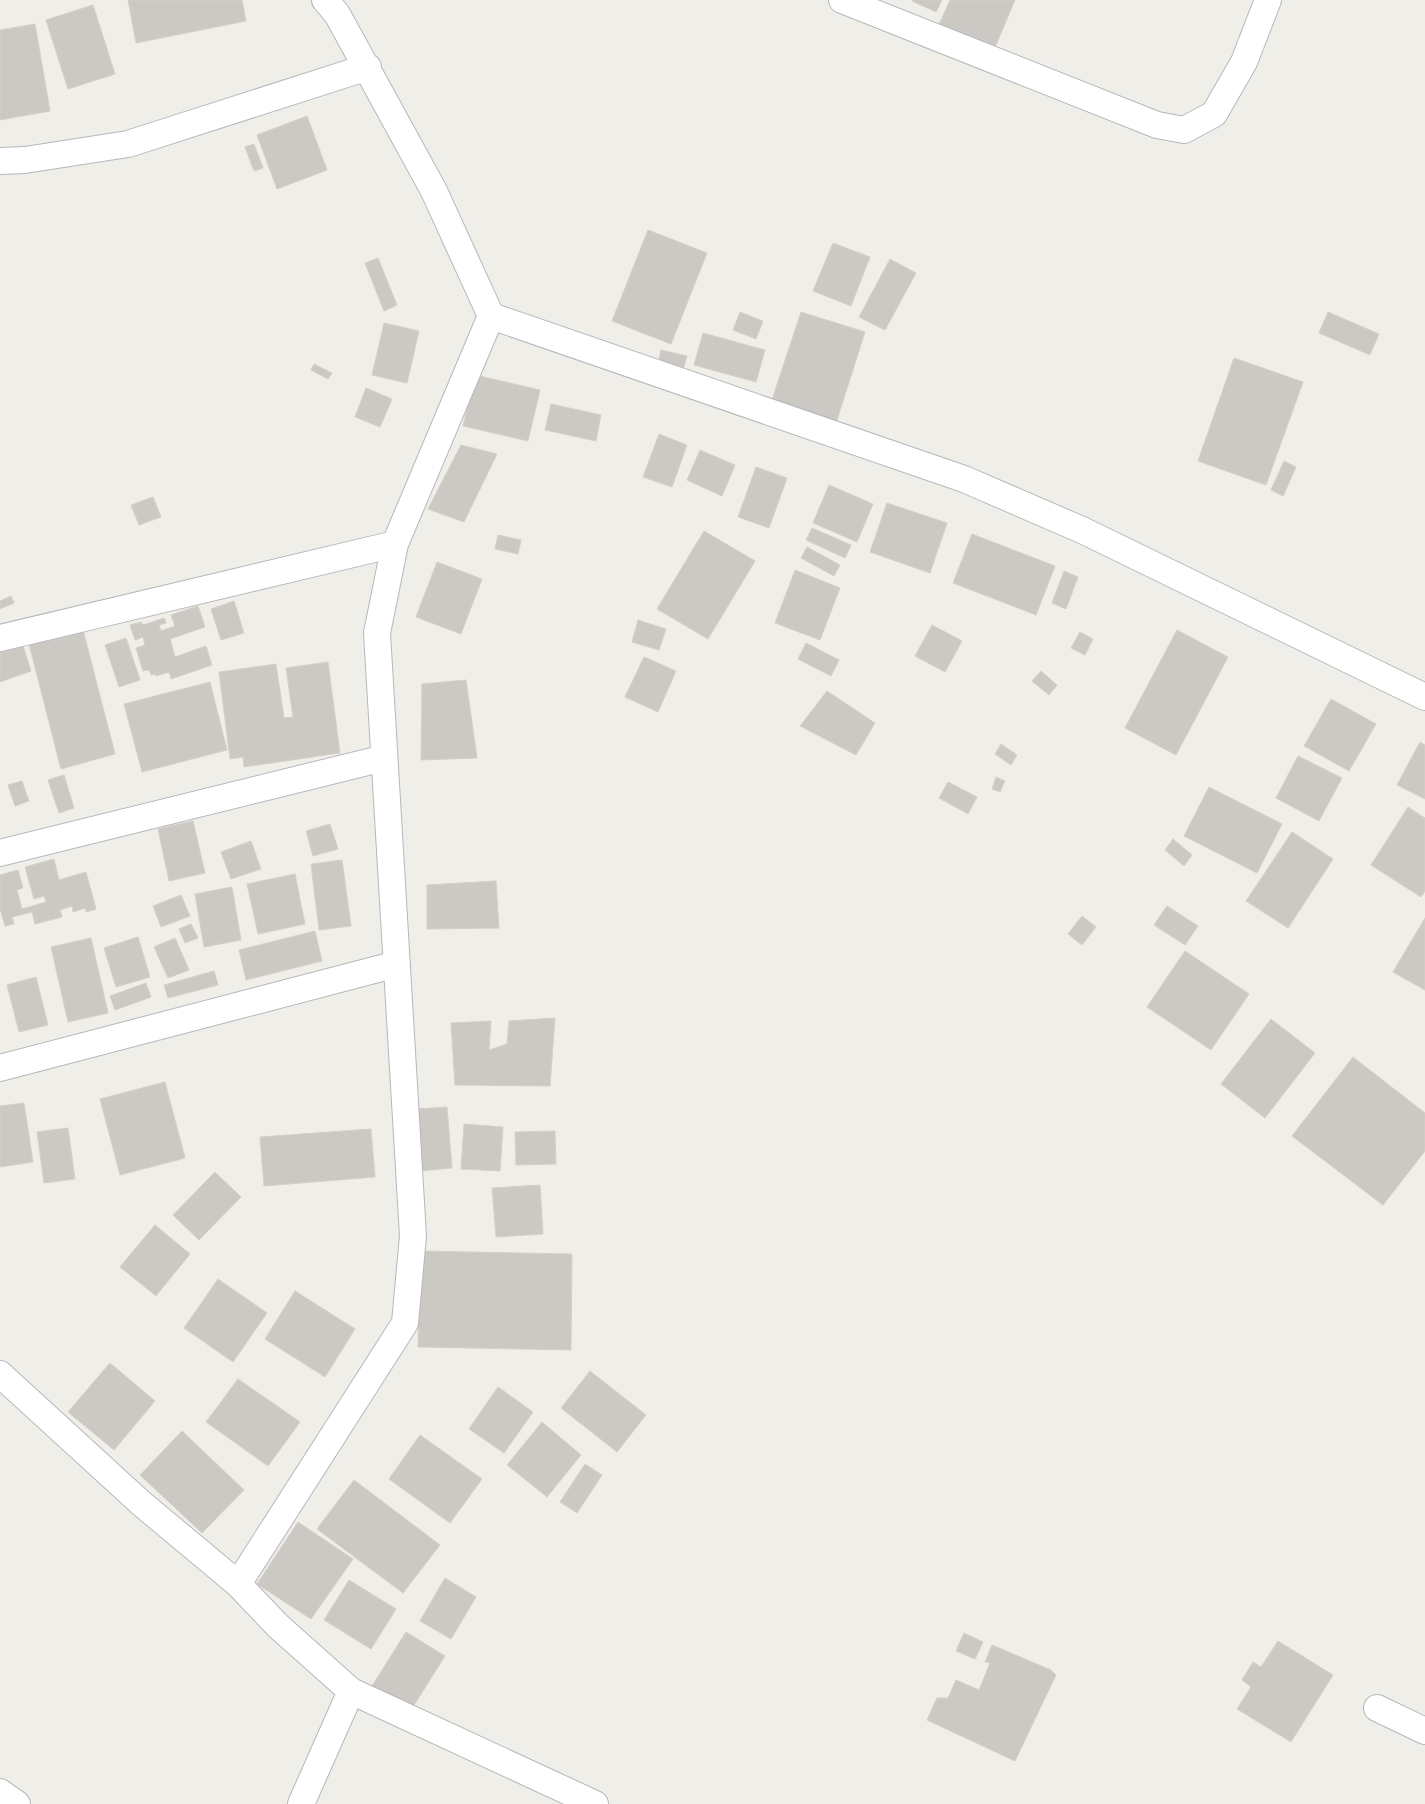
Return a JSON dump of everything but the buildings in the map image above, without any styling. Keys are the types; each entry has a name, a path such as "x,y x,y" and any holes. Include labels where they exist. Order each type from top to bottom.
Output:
{"street":[{"path":"325,0 338,14 434,191 491,316 964,479 1082,530 1425,697"},
{"path":"842,0 869,5 1157,125 1184,130 1214,114 1244,62 1268,0"},
{"path":"0,161 26,160 128,144 368,68"},
{"path":"238,1584 405,1323 413,1236 377,633 395,544 491,316"},
{"path":"0,638 395,544"},
{"path":"0,852 384,758"},
{"path":"0,1068 397,964"},
{"path":"2,1383 238,1584 278,1626 350,1691 595,1804"},
{"path":"301,1804 350,1691"},
{"path":"1377,1708 1425,1731"},
{"path":"0,1792 18,1804"}]}
